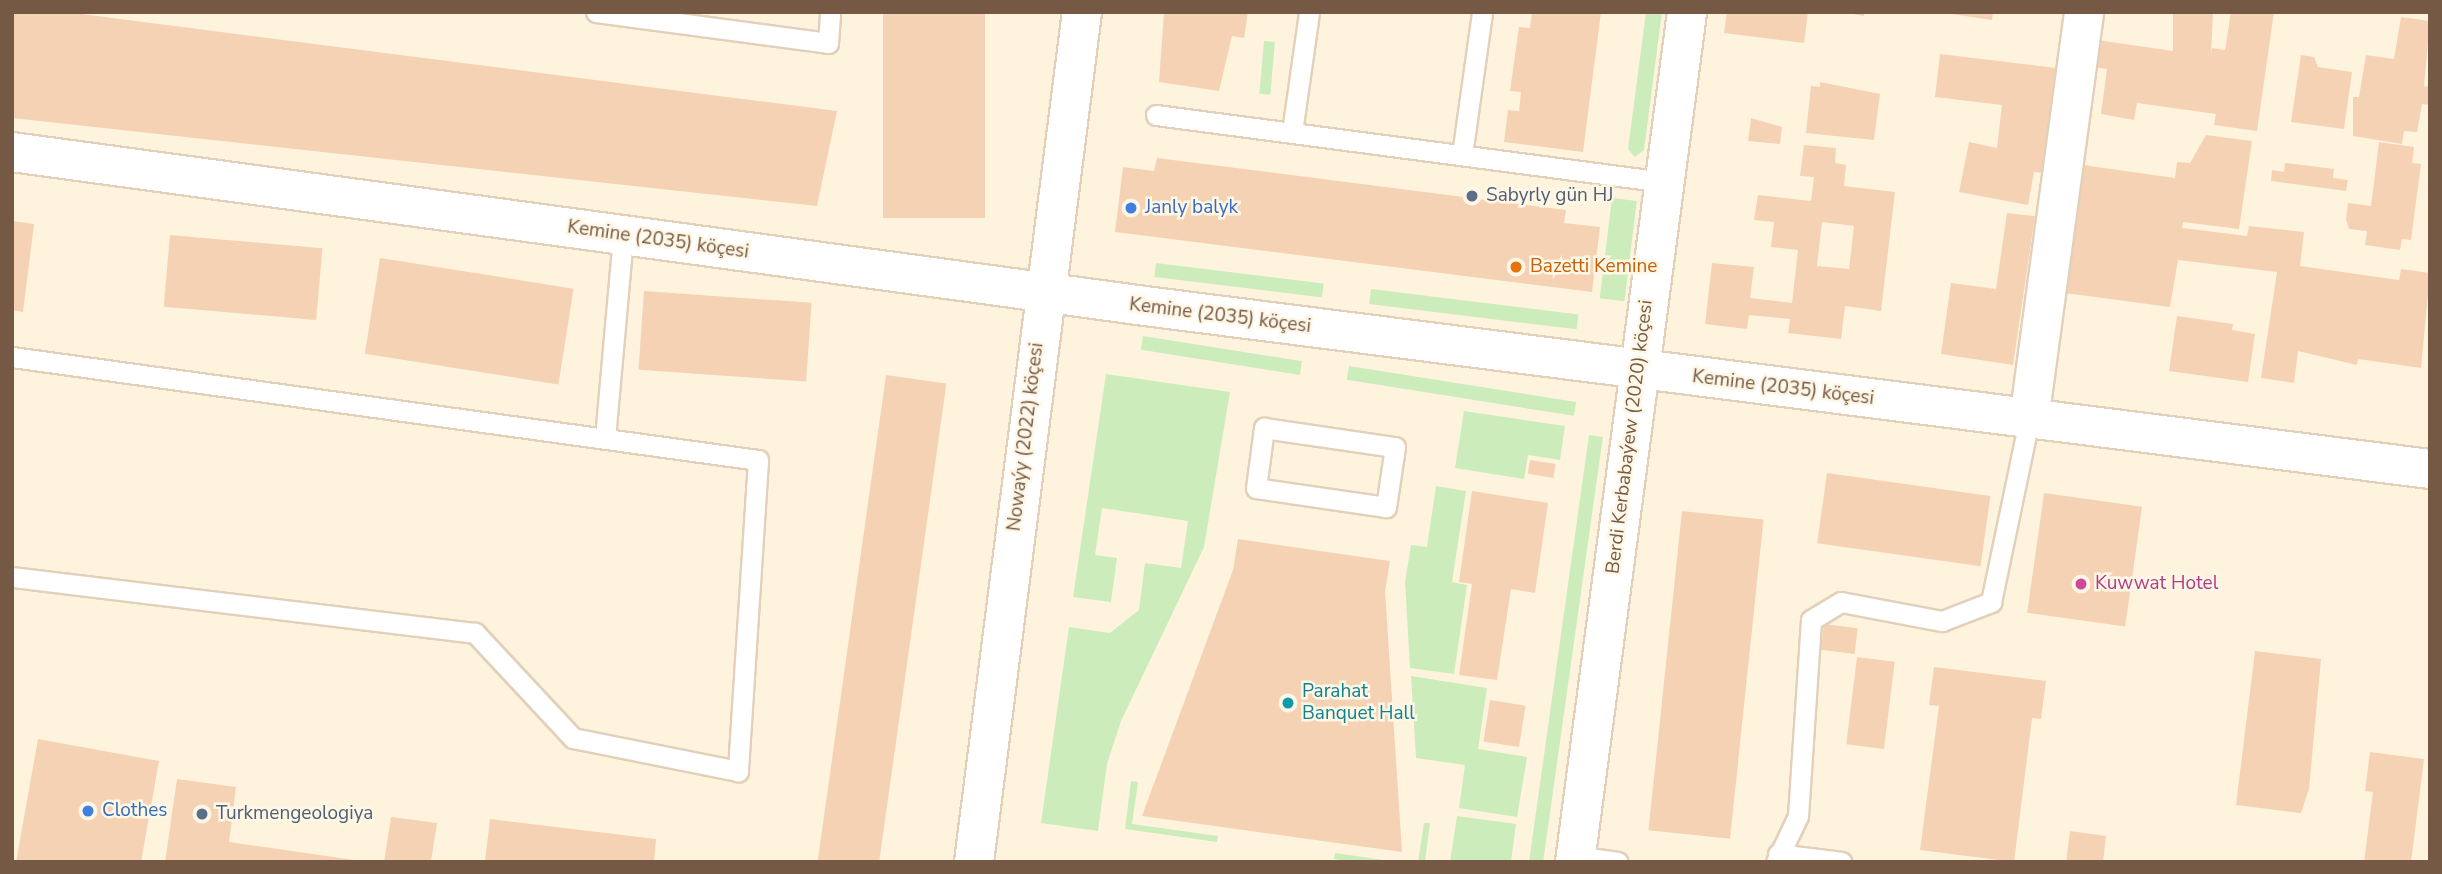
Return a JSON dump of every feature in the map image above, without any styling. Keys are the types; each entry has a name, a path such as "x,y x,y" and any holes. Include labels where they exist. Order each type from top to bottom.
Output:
{"street":[{"name":"Nowaýy (2022) köçesi","path":"974,862 1043,292 1082,12"},
{"name":"Berdi Kerbabaýew (2020) köçesi","path":"1576,859 1688,12"},
{"path":"2029,420 2084,12"},
{"name":"Kemine (2035) köçesi","path":"12,152 1639,370 2029,420 2429,465"}],"lane":[{"path":"596,12 828,43 831,12"},
{"path":"1292,132 1309,12"},
{"path":"1462,155 1482,12"},
{"path":"1156,115 1664,182"},
{"path":"605,438 623,235"},
{"path":"12,357 758,460 738,771 573,738 475,633 12,577"},
{"path":"1841,862 1777,858 1798,816 1811,620 1850,601 1942,621 1991,602 2029,420"},
{"path":"1264,428 1395,447 1386,507 1256,488 1264,428"},
{"path":"1576,859 1618,862"}],"green space":[{"path":"1646,12 1662,12 1644,150 1635,157 1628,149"},
{"path":"1264,41 1275,42 1270,95 1259,94"},
{"path":"1612,198 1637,201 1625,301 1600,298"},
{"path":"1156,263 1324,284 1322,297 1154,277"},
{"path":"1371,289 1578,314 1577,329 1369,304"},
{"path":"1143,336 1302,361 1300,375 1141,350"},
{"path":"1349,366 1576,402 1574,416 1347,380"},
{"path":"1106,374 1230,392 1204,547 1121,721 1107,764 1098,831 1041,823 1069,627 1110,633 1139,610 1145,563 1181,568 1188,521 1102,508 1095,555 1117,558 1111,602 1073,597"},
{"path":"1464,411 1565,426 1560,460 1528,455 1524,479 1455,468"},
{"path":"1589,435 1603,437 1543,862 1529,862"},
{"path":"1436,486 1466,491 1452,582 1467,585 1454,674 1410,668 1405,582 1411,545 1427,547"},
{"path":"1411,676 1487,688 1478,749 1527,757 1517,817 1459,808 1465,765 1416,758"},
{"path":"1131,781 1138,782 1132,824 1218,836 1217,842 1125,829"},
{"path":"1457,816 1516,824 1511,862 1450,862"},
{"path":"1424,823 1430,823 1425,862 1418,862"},
{"path":"1335,853 1398,862 1353,862 1334,859"}],"building":[{"path":"12,12 66,12 837,111 817,206 12,118"},
{"path":"883,12 985,12 985,218 883,218"},
{"path":"1164,12 1248,12 1244,38 1232,36 1219,91 1159,82"},
{"path":"1532,12 1601,12 1583,152 1504,142 1508,110 1519,111 1521,92 1510,91 1519,27 1530,28"},
{"path":"1727,12 1808,12 1804,43 1724,33"},
{"path":"1843,12 1864,12 1864,16"},
{"path":"1938,12 1993,12 1992,20"},
{"path":"2173,12 2213,12 2211,56 2212,48 2225,50 2231,12 2274,12 2257,131 2214,125 2216,114 2137,103 2134,120 2101,114 2107,69 2093,67 2097,40 2173,51"},
{"path":"2401,17 2430,21 2424,86 2430,87 2430,105 2422,104 2417,132 2404,131 2402,144 2353,136 2353,97 2359,97 2366,55 2394,59"},
{"path":"1940,54 2056,68 2043,173 2034,172 2028,205 1959,192 1969,142 1997,148 2002,105 1935,97"},
{"path":"2301,55 2314,57 2318,67 2352,72 2344,129 2291,122"},
{"path":"1820,82 1880,94 1874,140 1806,133 1811,86 1820,87"},
{"path":"1751,118 1782,127 1780,144 1748,141"},
{"path":"2206,135 2252,141 2239,229 2183,222 2182,228 2247,236 2249,226 2304,232 2300,266 2399,280 2401,269 2430,273 2421,368 2358,359 2357,365 2298,351 2294,383 2261,378 2277,272 2178,260 2170,307 2065,293 2083,165 2175,178 2177,162 2190,163"},
{"path":"2379,142 2414,147 2412,163 2421,164 2411,240 2402,239 2400,250 2365,245 2367,231 2349,229 2346,219 2348,203 2371,206"},
{"path":"1804,145 1836,148 1835,163 1846,165 1844,186 1895,192 1881,311 1845,306 1841,339 1788,333 1790,319 1749,315 1747,329 1705,324 1712,263 1754,267 1750,298 1792,303 1798,250 1771,247 1774,222 1754,220 1758,195 1811,201 1814,177 1800,176","holes":["1822,222 1854,226 1849,269 1817,266"]},
{"path":"1157,158 1566,210 1564,223 1600,227 1592,292 1115,232 1123,167 1154,171"},
{"path":"2285,163 2334,169 2333,178 2348,180 2346,191 2271,181 2272,170 2284,172"},
{"path":"2007,213 2035,216 2013,365 1941,354 1951,283 1996,289"},
{"path":"12,221 34,224 23,312 12,310"},
{"path":"170,235 322,248 316,320 164,307"},
{"path":"380,258 574,289 558,384 365,354"},
{"path":"644,291 812,303 806,382 638,370"},
{"path":"2177,316 2233,324 2232,330 2255,334 2248,382 2169,371"},
{"path":"886,375 946,383 879,862 818,862"},
{"path":"1530,460 1556,464 1553,478 1528,474"},
{"path":"1827,473 1990,496 1981,566 1817,543"},
{"path":"1472,491 1548,503 1535,593 1511,589 1497,680 1459,675 1472,584 1459,582"},
{"name":"Kuwwat Hotel","path":"2044,493 2142,507 2125,627 2027,613"},
{"path":"1682,511 1764,520 1730,839 1648,830"},
{"name":"Parahat Banquet Hall","path":"1238,539 1390,561 1385,591 1402,852 1142,816 1233,570"},
{"path":"1824,624 1858,628 1855,654 1821,650"},
{"path":"2255,651 2321,659 2309,789 2301,813 2236,805"},
{"path":"1857,657 1895,662 1884,749 1846,744"},
{"path":"1934,667 2046,681 2041,719 2032,718 2014,862 1920,850 1939,706 1929,705"},
{"path":"1490,700 1526,706 1519,747 1483,741"},
{"name":"Clothes","path":"38,739 159,761 141,862 16,862"},
{"path":"2370,752 2424,759 2411,862 2364,862 2373,792 2365,791"},
{"name":"Turkmengeologiya","path":"177,779 236,787 229,842 368,862 165,862"},
{"name":"Turkmengeologiya","path":"391,817 437,823 431,862 384,862"},
{"path":"490,819 656,839 654,862 485,862"},
{"path":"2070,831 2106,836 2103,862 2066,862"}],"place":[{"name":"Sabyrly gün HJ","path":"1472,196"},
{"name":"Janly balyk","path":"1131,208"},
{"name":"Bazetti Kemine","path":"1516,267"},
{"name":"Kuwwat Hotel","path":"2081,584"},
{"name":"Parahat Banquet Hall","path":"1288,703"},
{"name":"Clothes","path":"88,811"},
{"name":"Turkmengeologiya","path":"202,814"}]}
